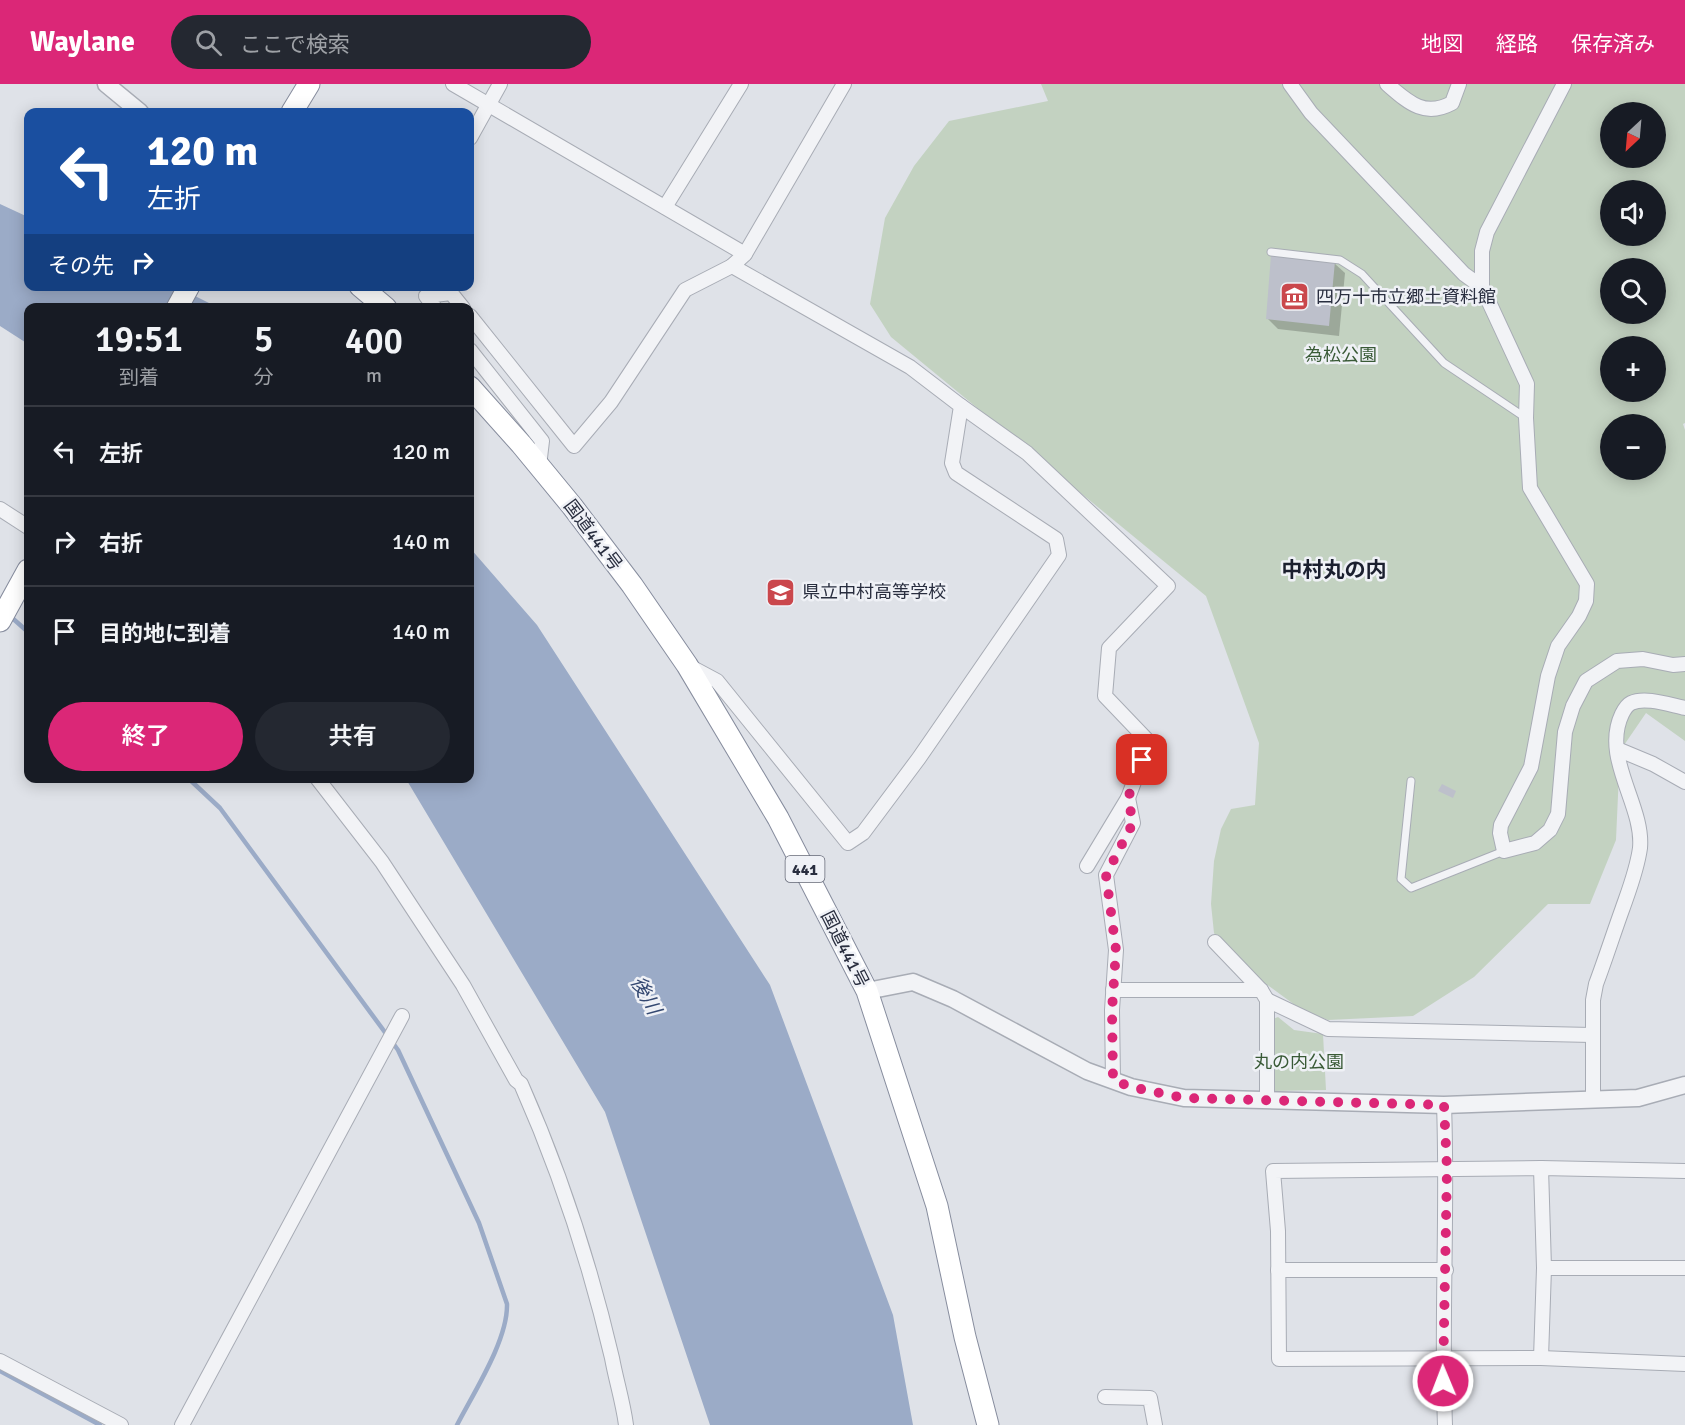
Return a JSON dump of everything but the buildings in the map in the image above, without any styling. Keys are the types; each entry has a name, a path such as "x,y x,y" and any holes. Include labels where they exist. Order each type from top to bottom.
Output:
{"highway":[{"path":"294,108 309,84"},
{"path":"366,291 380,303"},
{"name":"国道441号","path":"474,392 539,466 618,567 687,665 778,818 867,991 938,1206 965,1337 988,1425"},
{"path":"0,621 24,577"}],"street":[{"path":"106,84 135,108"},
{"path":"453,84 745,254"},
{"path":"474,130 500,84"},
{"path":"665,207 741,84"},
{"path":"474,321 574,446 611,402 685,290 732,266 745,254 844,84"},
{"path":"1290,84 1311,113 1464,274 1482,287"},
{"path":"1387,84 1406,101 1417,107 1431,110 1452,103 1459,84"},
{"path":"1564,84 1487,232 1482,251 1482,287 1527,384 1526,417 1530,489 1587,584 1586,601 1579,616 1558,646 1548,676 1531,767 1501,825 1500,833 1504,851 1535,843 1550,830 1558,814 1565,732 1573,706 1586,681 1617,661 1642,659 1673,665 1685,664"},
{"path":"732,266 910,367 1027,453 1168,586 1109,648 1105,696 1149,742 1128,798 1087,866"},
{"path":"422,291 431,303"},
{"path":"422,291 451,293 459,303"},
{"path":"474,355 542,441 539,466"},
{"path":"687,665 717,681 848,843 863,832 924,751 1059,555 1056,539 956,474 952,463 961,406"},
{"path":"0,509 24,524"},
{"path":"1593,1100 1593,1000 1596,984 1634,878 1640,847 1638,824 1626,790 1617,749 1619,721 1625,708 1632,703 1648,701 1685,708"},
{"path":"1617,749 1653,764 1685,782"},
{"path":"321,783 382,862 462,985 516,1080 521,1084 541,1130 586,1257 603,1319 626,1425"},
{"path":"1113,1080 1113,990 1116,950 1106,875 1133,823 1128,798"},
{"path":"1215,942 1264,995 1328,1029 1593,1035"},
{"path":"867,991 913,982 953,999 1087,1071 1131,1087 1184,1098 1444,1105 1638,1098 1685,1085"},
{"path":"1113,990 1264,995"},
{"path":"1264,995 1267,1100"},
{"path":"182,1425 402,1016"},
{"path":"1444,1105 1447,1169 1442,1360 1445,1425"},
{"path":"1541,1168 1544,1268 1541,1358"},
{"path":"1685,1171 1541,1168 1273,1171 1278,1232 1279,1359 1541,1358 1685,1364"},
{"path":"1544,1268 1685,1268"},
{"path":"1278,1270 1446,1270"},
{"path":"0,1361 121,1425"},
{"path":"1105,1397 1150,1398 1155,1425"}],"lane":[{"path":"1271,252 1340,260 1362,274 1444,363 1526,417"},
{"path":"1411,781 1401,879 1411,888 1504,851"}],"green space":[{"name":"為松公園","path":"1041,84 1685,84 1685,423 1683,424 1685,430 1685,741 1646,713 1620,751 1616,840 1590,904 1548,904 1474,977 1413,1016 1328,1020 1303,1011 1262,981 1222,945 1214,933 1211,904 1214,861 1221,829 1231,809 1255,805 1259,743 1206,596 891,337 870,304 885,218 914,166 949,121 1048,101"},
{"name":"丸の内公園","path":"1278,1017 1294,1030 1323,1034 1326,1090 1273,1091 1273,1019"}],"water":[{"path":"0,204 24,215 24,291 185,291 209,303 24,303 24,341 0,326"},
{"name":"後川","path":"474,553 537,625 770,985 893,1315 913,1425 710,1425 605,1112 408,783 474,783"}],"waterway":[{"path":"10,616 24,628"},
{"path":"193,783 220,808 398,1050 479,1223 507,1304 506,1318 489,1366 457,1425"},
{"path":"0,1371 100,1425"}],"place":[{"name":"四万十市立郷土資料館","path":"1295,297"},
{"name":"県立中村高等学校","path":"781,592"}],"district":[{"name":"中村丸の内","path":"1334,570"}],"route":[{"path":"1142,760 1128,798 1133,823 1106,875 1116,950 1112,1010 1113,1080 1131,1087 1184,1098 1444,1105 1447,1169 1443,1381"}]}
